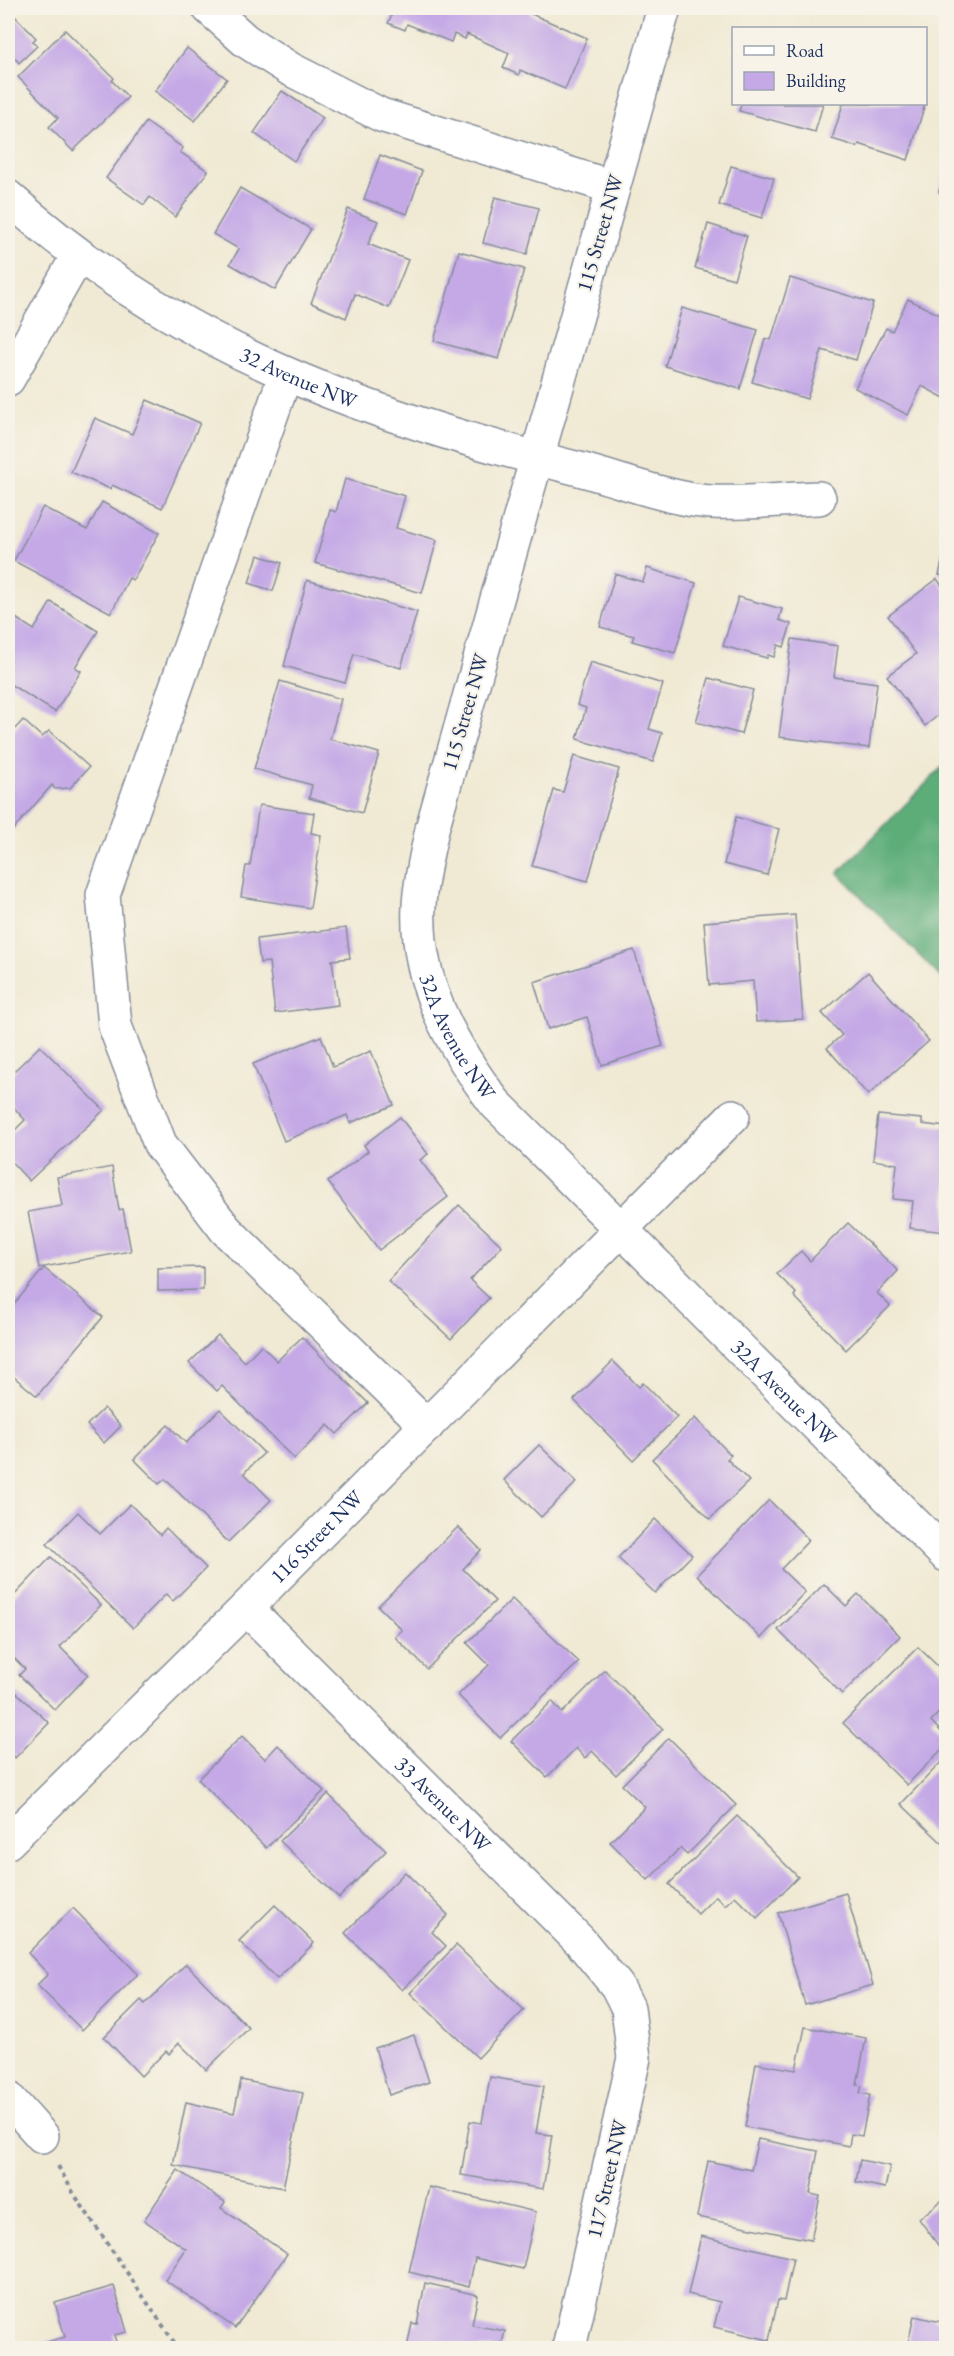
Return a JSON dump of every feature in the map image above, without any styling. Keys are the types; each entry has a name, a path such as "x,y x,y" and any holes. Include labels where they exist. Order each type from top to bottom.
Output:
{"street":[{"path":"208,8 246,41 290,69 381,116 612,187"},
{"name":"115 Street NW","path":"426,863 432,829 664,8"},
{"name":"32 Avenue NW","path":"8,197 78,256 185,324 285,376 357,404 537,459"},
{"path":"8,380 78,256"},
{"path":"285,376 103,895 115,1026 160,1144 226,1230 427,1426"},
{"path":"537,459 697,500 712,502 819,498"},
{"name":"32A Avenue NW","path":"426,863 419,904 421,951 434,1001 449,1037 495,1103 946,1555"},
{"path":"620,1228 733,1116"},
{"name":"116 Street NW","path":"8,1842 246,1608 620,1228"},
{"name":"33 Avenue NW","path":"246,1608 580,1941 617,1986 628,2008"},
{"name":"117 Street NW","path":"569,2349 634,2058 628,2008"},
{"path":"8,2098 42,2136"}],"path":[{"path":"42,2136 74,2194 178,2349"}],"green space":[{"path":"946,763 946,983 838,873"}],"building":[{"path":"395,8 531,8 529,13 587,38 565,89 520,70 519,75 503,68 509,53 467,34 465,39 454,34 451,42 407,24 405,30 388,23"},
{"path":"8,9 36,38 33,41 37,46 19,63 15,58 8,66"},
{"path":"65,30 114,78 112,81 128,97 73,151 49,127 58,118 18,77"},
{"path":"187,48 227,79 195,121 155,91"},
{"path":"282,91 323,118 294,161 254,133"},
{"path":"741,105 823,105 815,132 739,111"},
{"path":"843,105 925,105 908,160 859,144 858,147 832,139"},
{"path":"146,122 183,148 180,152 208,171 175,217 150,197 144,205 106,178"},
{"path":"380,155 422,171 407,214 364,199"},
{"path":"946,165 946,194 939,192"},
{"path":"731,166 774,178 762,218 719,205"},
{"path":"240,188 311,229 275,290 230,264 239,249 213,234"},
{"path":"495,197 539,208 527,254 483,243"},
{"path":"348,209 378,221 368,244 408,260 389,308 355,294 346,318 311,303"},
{"path":"708,224 747,236 734,279 695,268"},
{"path":"459,251 524,269 499,359 434,341"},
{"path":"790,278 873,303 856,360 822,350 807,399 752,382 765,339 771,340"},
{"path":"908,299 946,318 946,399 922,386 908,415 855,388 886,328 892,331"},
{"path":"682,308 758,330 740,389 665,366"},
{"path":"147,400 200,423 162,508 112,485 110,489 71,472 95,418 132,434"},
{"path":"345,479 405,496 396,528 437,540 422,593 315,563 330,510 336,512"},
{"path":"102,502 159,533 133,580 129,578 111,613 14,561 43,507 87,530"},
{"path":"946,544 946,576 939,575"},
{"path":"258,555 282,563 273,591 249,583"},
{"path":"647,568 696,583 675,653 632,641 634,636 600,627 615,574 643,582"},
{"path":"937,579 946,591 946,709 925,726 887,676 916,654 888,616"},
{"path":"307,580 417,612 401,668 354,654 345,683 284,666"},
{"path":"738,597 782,609 779,620 791,624 784,647 778,645 774,657 768,655 767,658 723,646"},
{"path":"51,602 98,631 75,667 81,671 55,712 8,683 8,613 34,630"},
{"path":"792,639 838,646 834,677 877,683 869,748 779,737"},
{"path":"590,662 663,684 649,729 662,733 653,762 577,739 586,708 577,705"},
{"path":"709,678 753,690 741,734 696,722"},
{"path":"280,681 341,699 330,739 379,753 362,813 309,798 312,785 254,769"},
{"path":"23,720 42,737 49,731 89,767 70,788 55,789 52,785 12,831 8,827 8,737"},
{"path":"574,756 619,769 588,881 532,866 554,790 563,792"},
{"path":"259,805 314,813 311,833 321,835 310,908 241,897 246,866 250,866"},
{"path":"736,817 779,829 767,875 724,864"},
{"path":"795,915 803,1019 756,1022 753,981 709,985 704,922"},
{"path":"346,928 350,958 332,960 338,1005 275,1013 269,962 260,963 257,939"},
{"path":"634,950 663,1046 602,1065 587,1017 548,1029 534,982"},
{"path":"868,972 929,1041 868,1095 827,1048 842,1035 822,1013"},
{"path":"321,1036 333,1067 371,1051 394,1105 350,1123 347,1115 284,1141 253,1064"},
{"path":"40,1046 104,1110 29,1181 8,1158 8,1137 25,1120 8,1101 8,1077"},
{"path":"878,1115 922,1119 922,1124 946,1127 946,1232 910,1228 913,1201 893,1199 897,1164 873,1160"},
{"path":"400,1117 428,1154 420,1160 448,1197 379,1250 328,1182 368,1151 364,1145"},
{"path":"112,1167 119,1210 123,1209 131,1251 39,1268 28,1212 62,1206 57,1177"},
{"path":"459,1205 502,1246 470,1280 489,1298 451,1339 388,1281"},
{"path":"848,1223 898,1271 877,1293 890,1306 846,1350 794,1296 796,1293 777,1274 801,1251 810,1261"},
{"path":"203,1267 203,1290 158,1291 158,1268"},
{"path":"44,1268 103,1317 37,1396 8,1372 8,1306 11,1308"},
{"path":"218,1335 245,1362 261,1345 277,1361 302,1337 368,1403 337,1434 328,1425 294,1459 222,1386 217,1391 189,1363"},
{"path":"613,1361 639,1387 643,1383 677,1417 633,1460 574,1400"},
{"path":"104,1408 121,1426 104,1443 87,1425"},
{"path":"220,1409 264,1453 244,1473 271,1500 228,1542 165,1479 159,1484 134,1459 168,1425 186,1443"},
{"path":"695,1418 731,1455 727,1459 749,1481 710,1519 652,1459"},
{"path":"539,1445 577,1482 541,1517 504,1480"},
{"path":"769,1500 809,1540 781,1569 805,1592 761,1638 697,1575"},
{"path":"130,1504 160,1535 166,1528 206,1568 173,1601 166,1594 133,1628 47,1544 78,1512 100,1534"},
{"path":"655,1519 692,1555 655,1593 618,1558"},
{"path":"458,1527 481,1550 463,1569 495,1601 427,1669 395,1637 402,1630 378,1606"},
{"path":"51,1557 101,1605 60,1647 88,1675 55,1710 19,1675 25,1669 8,1652 8,1602"},
{"path":"824,1584 846,1606 858,1594 900,1636 842,1694 778,1630"},
{"path":"512,1599 579,1662 500,1738 458,1695 489,1665 467,1643"},
{"path":"918,1647 946,1674 946,1705 931,1721 946,1737 946,1745 907,1785 843,1723"},
{"path":"605,1670 663,1729 616,1775 592,1751 585,1758 576,1748 547,1777 511,1741 552,1701 562,1713"},
{"path":"8,1692 13,1697 17,1693 49,1723 15,1758 8,1750"},
{"path":"242,1736 265,1759 278,1745 324,1791 266,1848 198,1779"},
{"path":"669,1738 736,1805 687,1855 680,1848 648,1880 610,1842 645,1807 622,1785"},
{"path":"946,1757 946,1838 942,1843 901,1804"},
{"path":"328,1794 386,1851 339,1898 280,1841"},
{"path":"737,1816 798,1877 757,1918 735,1896 725,1905 716,1896 698,1914 669,1884"},
{"path":"405,1872 448,1915 432,1932 446,1946 402,1990 345,1933"},
{"path":"846,1893 873,1985 805,2005 778,1913"},
{"path":"275,1905 314,1943 277,1979 239,1941"},
{"path":"73,1908 138,1974 82,2030 37,1985 48,1974 28,1953"},
{"path":"456,1945 524,2010 478,2058 410,1993"},
{"path":"186,1964 249,2028 206,2070 179,2043 169,2054 166,2051 141,2076 104,2037 141,2000 145,2004"},
{"path":"805,2027 866,2038 857,2085 862,2086 860,2093 870,2095 862,2136 851,2134 849,2146 745,2127 756,2063 796,2070"},
{"path":"414,2035 429,2082 389,2095 375,2048"},
{"path":"490,2077 544,2086 536,2133 552,2135 543,2189 461,2175 470,2121 482,2123"},
{"path":"241,2080 303,2093 283,2188 173,2165 186,2102 234,2113"},
{"path":"758,2139 818,2151 810,2194 820,2196 811,2240 697,2217 708,2161 751,2170"},
{"path":"860,2160 890,2166 885,2188 856,2182"},
{"path":"178,2170 225,2202 221,2208 287,2254 235,2328 165,2280 186,2249 144,2220"},
{"path":"429,2187 536,2212 523,2269 475,2258 469,2287 409,2272"},
{"path":"946,2197 946,2256 919,2219"},
{"path":"701,2236 793,2258 784,2301 778,2300 769,2340 714,2327 720,2302 688,2294"},
{"path":"425,2283 478,2295 472,2325 505,2331 501,2348 407,2348 412,2323 417,2324"},
{"path":"114,2286 127,2332 114,2335 118,2348 25,2348 65,2337 55,2303"},
{"path":"914,2316 946,2323 946,2348 907,2348"}]}
